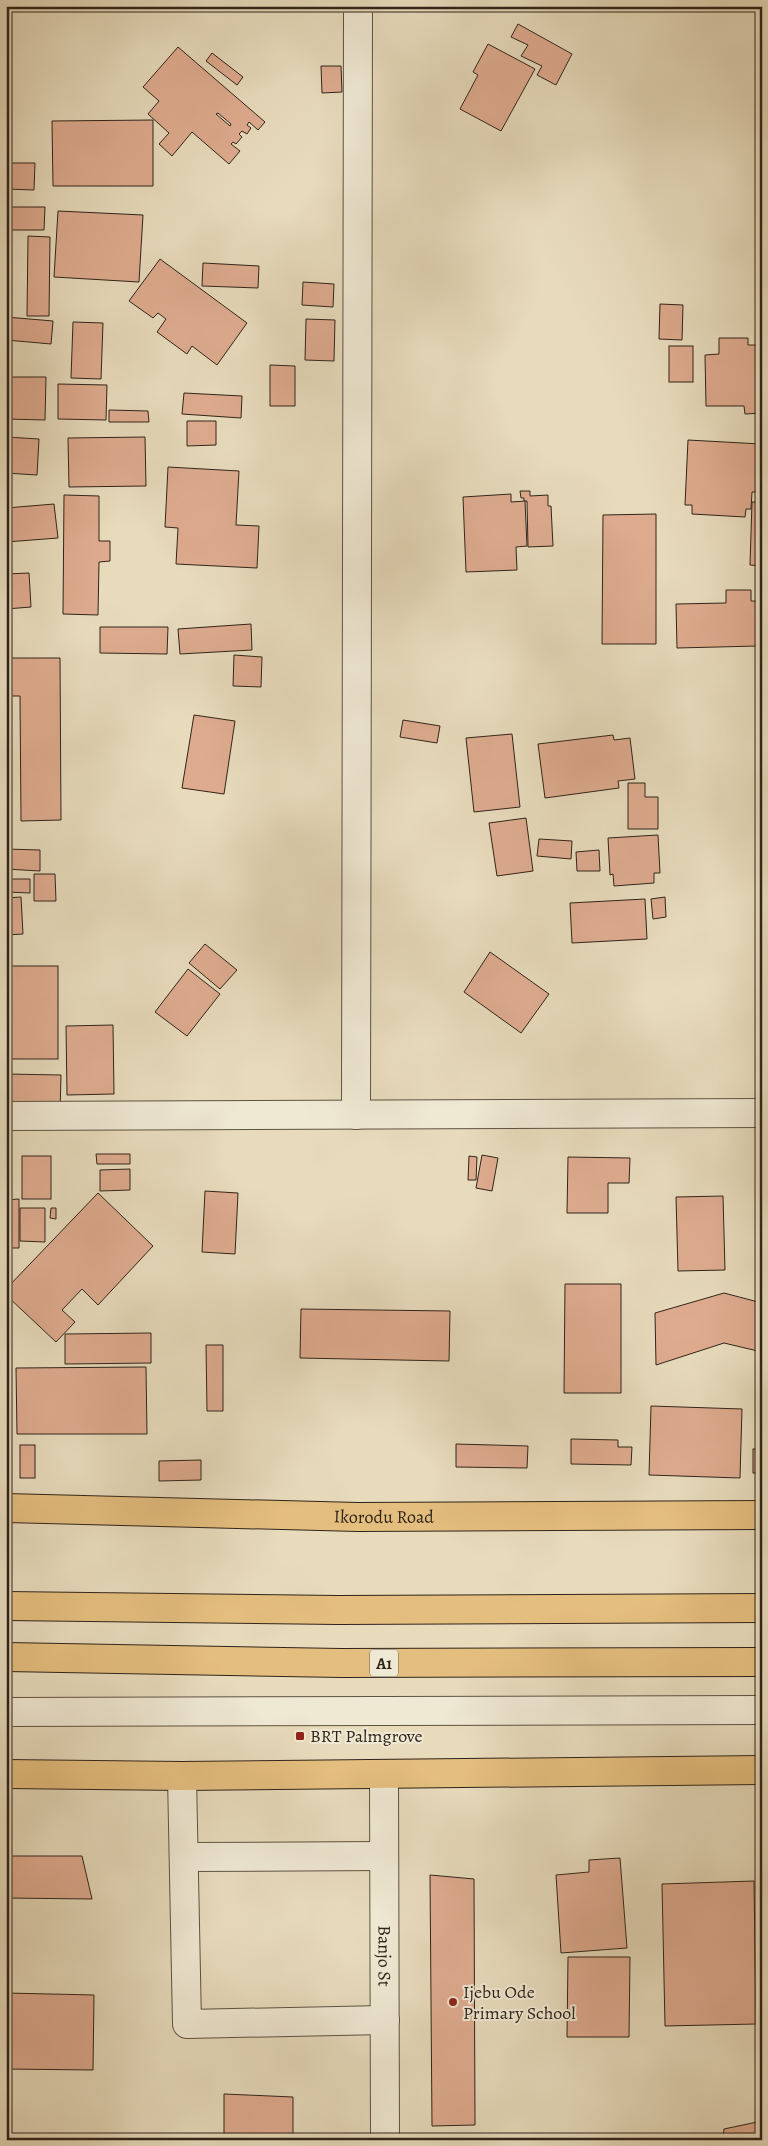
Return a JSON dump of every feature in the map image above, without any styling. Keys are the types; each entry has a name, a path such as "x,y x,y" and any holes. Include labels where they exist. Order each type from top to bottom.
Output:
{"main road":[{"name":"Ikorodu Road","path":"6,1508 358,1517 762,1515"},
{"path":"6,1606 338,1610 762,1608"},
{"name":"A1","path":"6,1657 341,1663 762,1662"},
{"path":"6,1774 182,1776 762,1770"}],"street":[{"path":"356,1115 358,6"},
{"path":"6,1116 762,1114"},
{"path":"6,1712 762,1710"},
{"name":"Banjo St","path":"384,1774 385,2140"},
{"path":"182,1776 187,2024 385,2020"},
{"path":"184,1857 384,1856"}],"building":[{"path":"518,24 572,54 556,85 537,75 542,66 521,56 528,45 511,37"},
{"path":"488,44 535,69 501,131 460,109 478,75 473,72"},
{"path":"178,47 265,122 258,130 249,122 247,125 251,128 247,134 242,131 239,134 242,137 236,144 233,142 231,144 240,151 229,164 192,132 172,156 159,144 169,133 148,114 159,101 143,87","holes":["218,113 231,124 230,126 216,114"]},
{"path":"212,53 243,77 237,85 206,61"},
{"path":"321,66 341,66 342,92 322,93"},
{"path":"153,120 153,186 53,186 52,121"},
{"path":"6,163 35,163 34,190 6,189"},
{"path":"6,207 45,207 44,230 6,230"},
{"path":"58,211 143,215 139,282 54,277"},
{"path":"28,236 50,237 49,316 27,316"},
{"path":"160,259 247,323 217,365 192,346 187,354 157,332 166,319 158,313 153,318 129,301"},
{"path":"203,263 259,266 258,288 202,286"},
{"path":"303,282 334,284 333,307 302,305"},
{"path":"660,304 683,305 682,340 659,339"},
{"path":"6,317 53,321 51,344 6,340"},
{"path":"306,319 335,320 334,361 305,360"},
{"path":"73,322 103,323 101,379 71,378"},
{"path":"719,338 748,338 748,345 762,345 762,413 745,414 744,406 706,406 705,355 719,354"},
{"path":"669,346 693,346 693,382 669,382"},
{"path":"270,365 295,366 295,406 270,406"},
{"path":"6,377 46,377 45,420 6,419"},
{"path":"58,384 107,385 106,420 58,419"},
{"path":"184,393 242,396 241,418 182,414"},
{"path":"109,410 148,411 149,422 109,422"},
{"path":"187,421 216,421 216,445 187,446"},
{"path":"6,437 39,439 37,475 6,473"},
{"path":"145,437 146,486 69,487 68,438"},
{"path":"688,440 761,444 759,473 762,474 762,487 760,487 759,492 752,492 751,509 746,509 745,517 692,514 692,505 685,505"},
{"path":"168,467 239,471 236,525 259,526 257,568 176,564 178,528 165,527"},
{"path":"520,491 530,491 530,496 548,495 548,506 551,506 553,546 528,547 527,501 521,498"},
{"path":"511,494 511,502 525,501 527,546 516,547 517,570 466,572 463,497"},
{"path":"64,495 99,496 99,541 110,541 110,561 99,562 98,615 63,614"},
{"path":"752,502 762,502 762,566 750,565"},
{"path":"54,504 58,538 6,542 6,508"},
{"path":"656,514 656,644 602,644 603,515"},
{"path":"29,573 31,607 6,609 6,574"},
{"path":"726,590 751,590 751,601 758,601 758,646 677,648 676,604 726,603"},
{"path":"251,624 252,650 180,654 178,629"},
{"path":"100,627 168,627 167,654 100,653"},
{"path":"234,655 262,657 261,687 233,686"},
{"path":"6,658 60,658 61,820 21,821 20,696 6,696"},
{"path":"194,715 235,721 224,794 182,788"},
{"path":"403,720 440,726 437,743 400,737"},
{"path":"512,734 520,807 474,812 466,738"},
{"path":"613,735 614,740 630,738 635,779 618,781 619,788 545,798 538,744"},
{"path":"628,783 645,783 645,797 658,797 658,829 628,829"},
{"path":"526,818 533,871 497,876 489,823"},
{"path":"658,835 660,873 654,873 654,883 614,886 613,874 610,875 608,838"},
{"path":"539,839 572,841 571,859 537,856"},
{"path":"6,849 40,850 40,871 6,869"},
{"path":"599,850 600,871 577,871 576,852"},
{"path":"34,874 55,874 56,901 34,901"},
{"path":"6,879 30,879 30,893 6,892"},
{"path":"21,897 23,934 6,935 6,898"},
{"path":"665,897 666,917 653,919 651,899"},
{"path":"645,899 647,939 572,943 570,903"},
{"path":"205,944 237,970 220,989 189,963"},
{"path":"490,952 549,994 521,1033 464,992"},
{"path":"6,966 58,966 58,1059 6,1059"},
{"path":"188,969 220,994 187,1036 155,1012"},
{"path":"113,1025 114,1094 67,1095 66,1026"},
{"path":"6,1074 61,1075 60,1113 6,1112"},
{"path":"96,1154 130,1154 130,1164 97,1164"},
{"path":"482,1155 498,1158 492,1191 476,1188"},
{"path":"22,1156 51,1156 51,1199 22,1199"},
{"path":"469,1156 477,1157 476,1180 468,1180"},
{"path":"568,1157 630,1158 629,1183 608,1183 608,1213 567,1213"},
{"path":"130,1169 130,1190 100,1191 100,1170"},
{"path":"205,1191 238,1193 235,1254 202,1252"},
{"path":"98,1193 153,1246 98,1305 82,1289 62,1310 75,1322 56,1342 6,1295 6,1289"},
{"path":"723,1196 725,1270 678,1271 676,1197"},
{"path":"19,1199 19,1248 6,1248 6,1200"},
{"path":"20,1208 45,1208 45,1242 20,1241"},
{"path":"51,1208 56,1208 56,1219 50,1218"},
{"path":"565,1284 621,1284 621,1393 564,1393"},
{"path":"724,1293 762,1303 762,1352 724,1343 656,1365 655,1313"},
{"path":"301,1309 450,1311 449,1361 300,1358"},
{"path":"151,1333 151,1363 65,1364 65,1334"},
{"path":"206,1345 223,1345 223,1411 207,1411"},
{"path":"146,1367 147,1434 17,1434 16,1368"},
{"path":"651,1406 742,1409 740,1478 649,1475"},
{"path":"6,1425 10,1425 10,1467 6,1467"},
{"path":"571,1439 618,1440 618,1447 632,1447 631,1465 571,1464"},
{"path":"456,1444 528,1446 527,1468 456,1467"},
{"path":"20,1445 35,1445 35,1478 20,1478"},
{"path":"753,1449 762,1449 762,1473 753,1473"},
{"path":"201,1460 201,1480 159,1481 159,1461"},
{"path":"6,1856 82,1856 92,1899 6,1898"},
{"path":"620,1858 627,1948 561,1953 556,1875 589,1872 589,1860"},
{"name":"Ijebu Ode Primary School","path":"430,1875 474,1879 475,2125 432,2126"},
{"path":"754,1881 756,2024 665,2026 662,1884"},
{"path":"568,1957 630,1957 629,2037 567,2037"},
{"path":"6,1993 94,1995 93,2070 6,2069"},
{"path":"224,2094 293,2097 293,2140 224,2140"},
{"path":"762,2121 762,2140 723,2140 724,2129"}],"place":[{"name":"BRT Palmgrove","path":"300,1736"},
{"name":"Ijebu Ode Primary School","path":"453,2002"}]}
